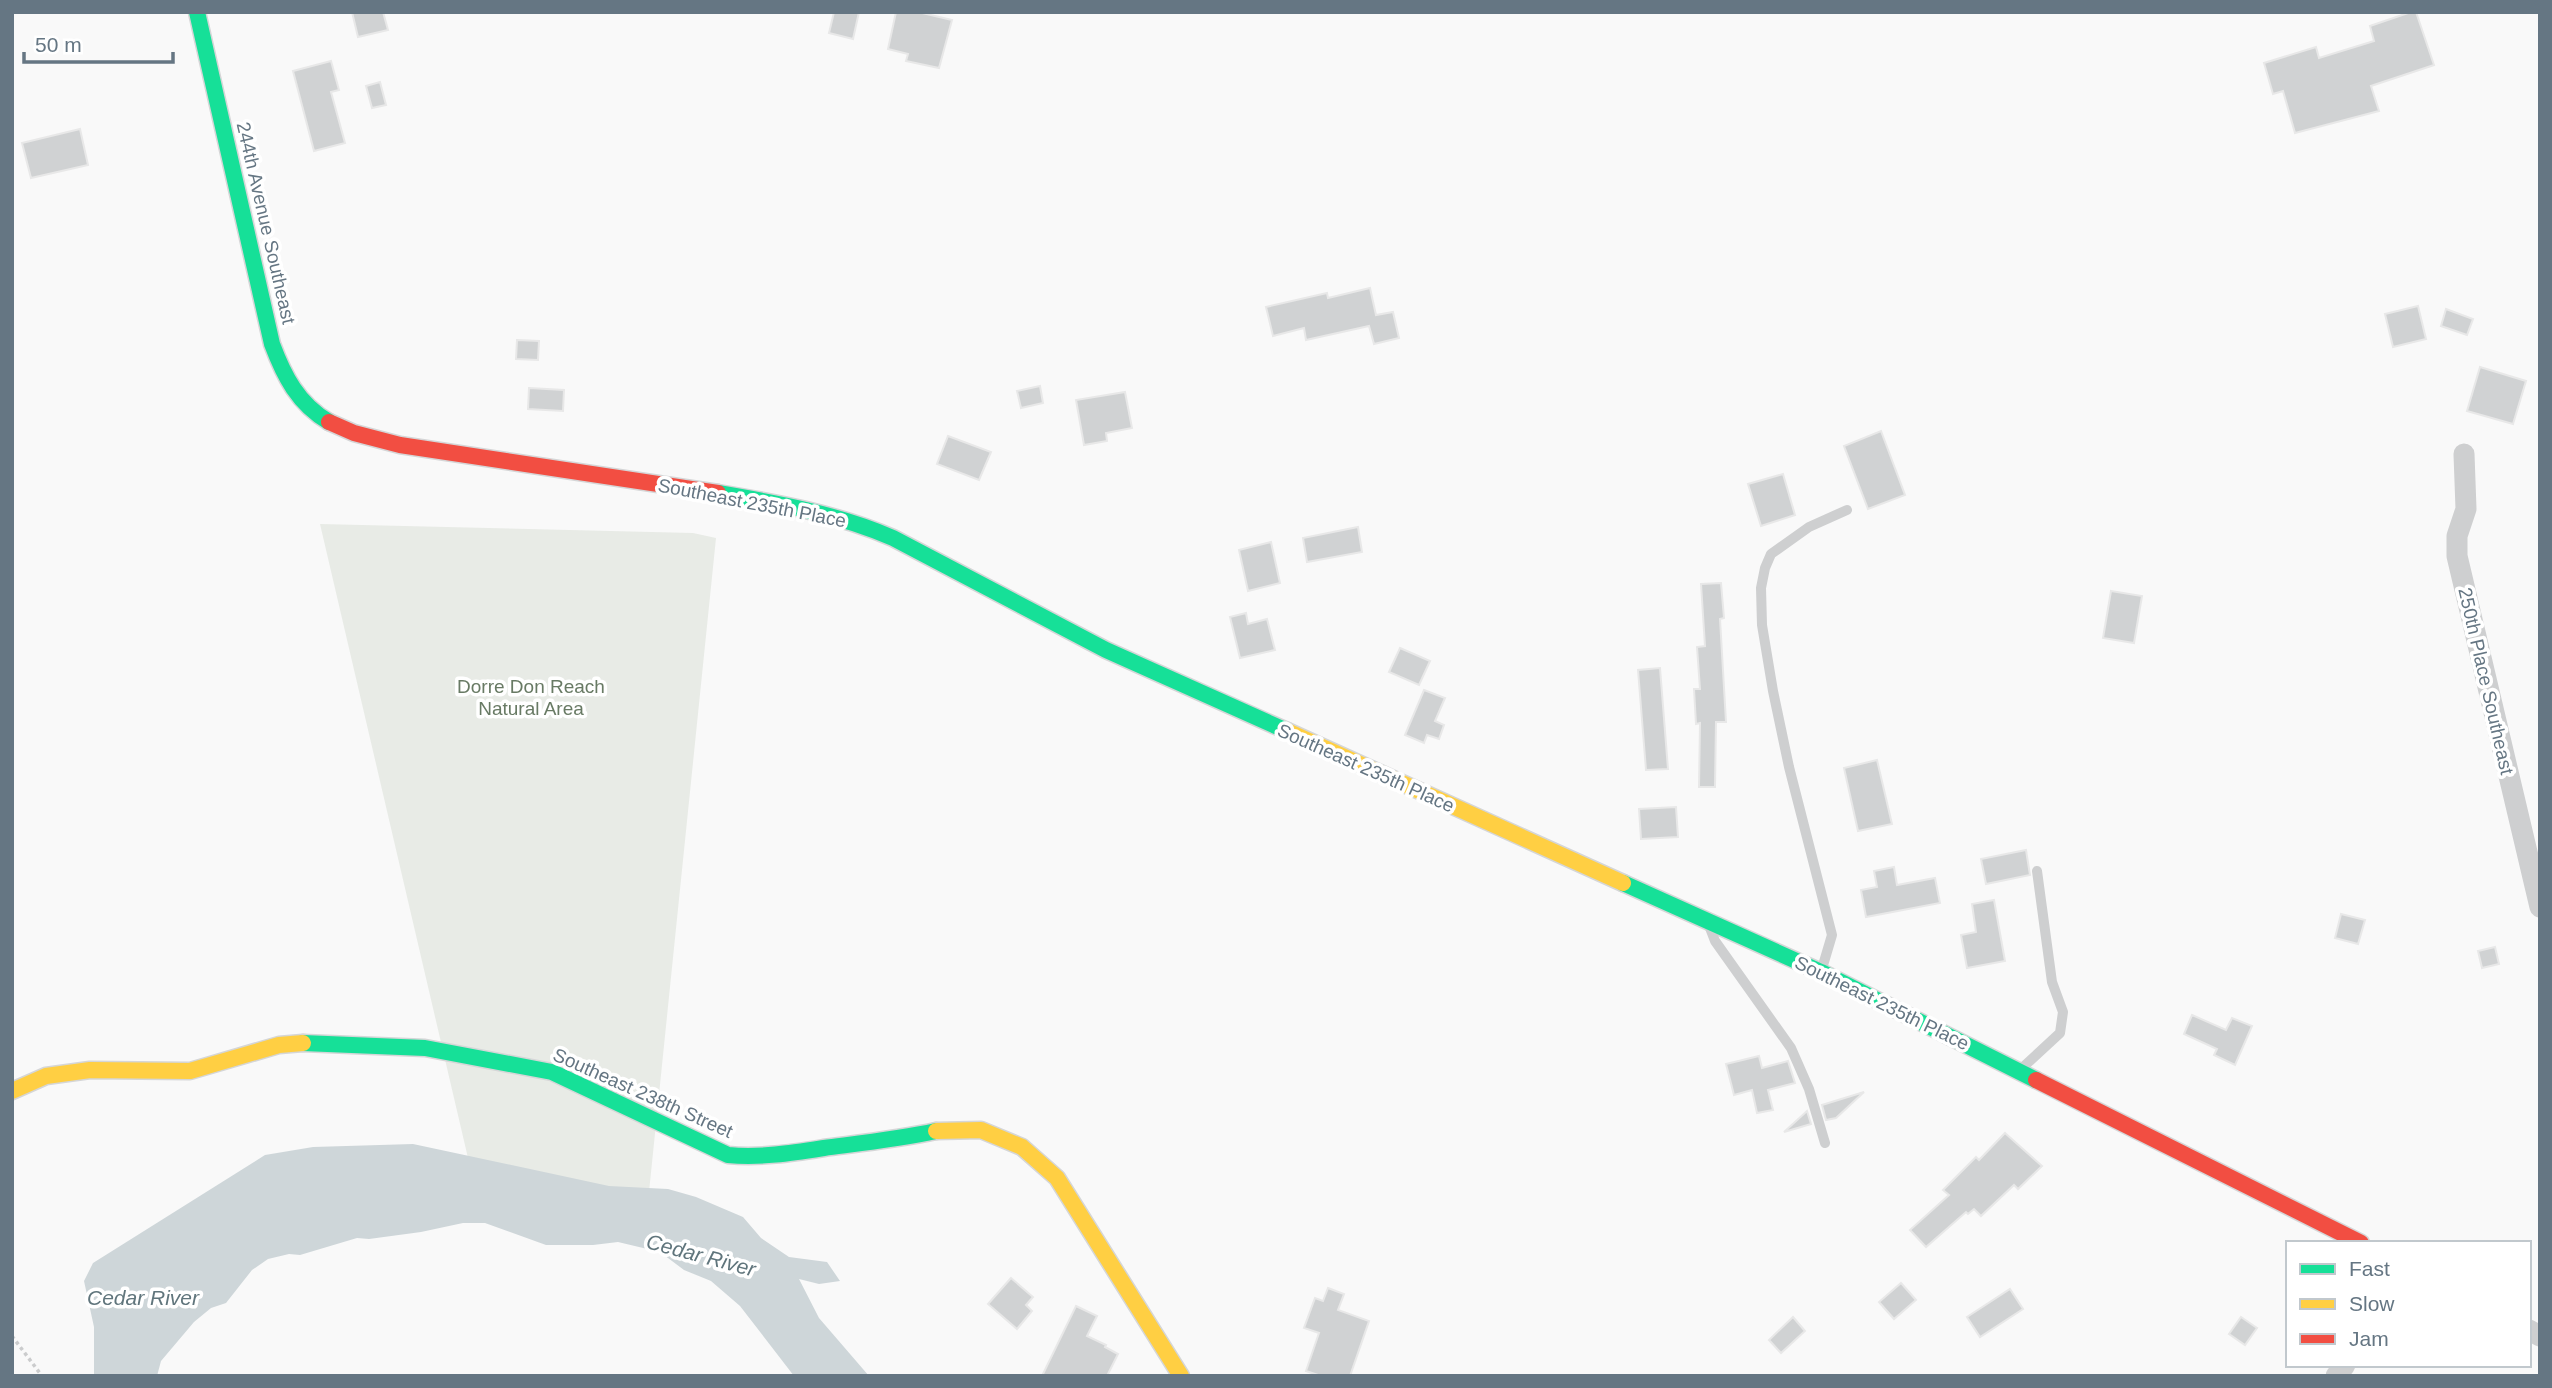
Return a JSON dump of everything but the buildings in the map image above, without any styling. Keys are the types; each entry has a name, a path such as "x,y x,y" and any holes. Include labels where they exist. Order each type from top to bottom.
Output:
{"street":[{"name":"244th Avenue Southeast","path":"198,12 278,363 292,390 312,411 330,424"},
{"name":"Southeast 235th Place","path":"330,424 349,433 400,445 754,499 858,523 893,538 1106,650 1821,972 2357,1241"},
{"name":"250th Place Southeast","path":"2464,454 2466,509 2457,536 2457,556 2540,907"},
{"name":"Southeast 238th Street","path":"12,1091 46,1076 90,1070 190,1071 279,1045 309,1042 425,1048 552,1072 728,1155 751,1157 781,1154 903,1138 944,1129 981,1130 1022,1147 1057,1178 1181,1376"}],"lane":[{"path":"1821,972 1832,935 1789,767 1773,691 1762,625 1761,587 1771,554 1809,527 1847,510"},
{"path":"2020,1070 2060,1033 2063,1012 2052,982 2037,871"},
{"path":"1708,922 1715,941 1791,1048 1809,1089 1825,1143"}],"path":[{"path":"12,1336 42,1376"}],"green space":[{"name":"Dorre Don Reach Natural Area","path":"320,524 693,533 716,538 649,1192 612,1190 468,1158"}],"water":[{"name":"Cedar River","path":"413,1144 609,1186 668,1189 696,1197 743,1217 761,1238 789,1257 827,1262 840,1281 819,1284 799,1279 819,1318 869,1376 794,1376 740,1306 711,1281 684,1270 660,1252 618,1242 546,1245 485,1223 463,1223 421,1232 369,1239 357,1238 300,1255 289,1254 268,1259 252,1270 226,1303 211,1308 194,1322 161,1361 157,1376 94,1376 94,1327 84,1281 93,1263 265,1155 313,1147"}],"traffic: fast":[{"path":"197,12 272,344 293,388 309,407 329,422"},
{"path":"718,493 829,516 893,538 1106,650 1287,731"},
{"path":"1623,883 1821,972 2036,1080"},
{"path":"303,1043 425,1048 552,1072 728,1155 788,1153 936,1131"}],"traffic: slow":[{"path":"1287,731 1623,883"},
{"path":"12,1091 46,1076 90,1070 190,1071 279,1045 303,1043"},
{"path":"936,1131 981,1130 1022,1147 1057,1178 1181,1376"}],"traffic: jam":[{"path":"329,422 354,433 400,445 718,493"},
{"path":"2036,1080 2357,1241"}]}
